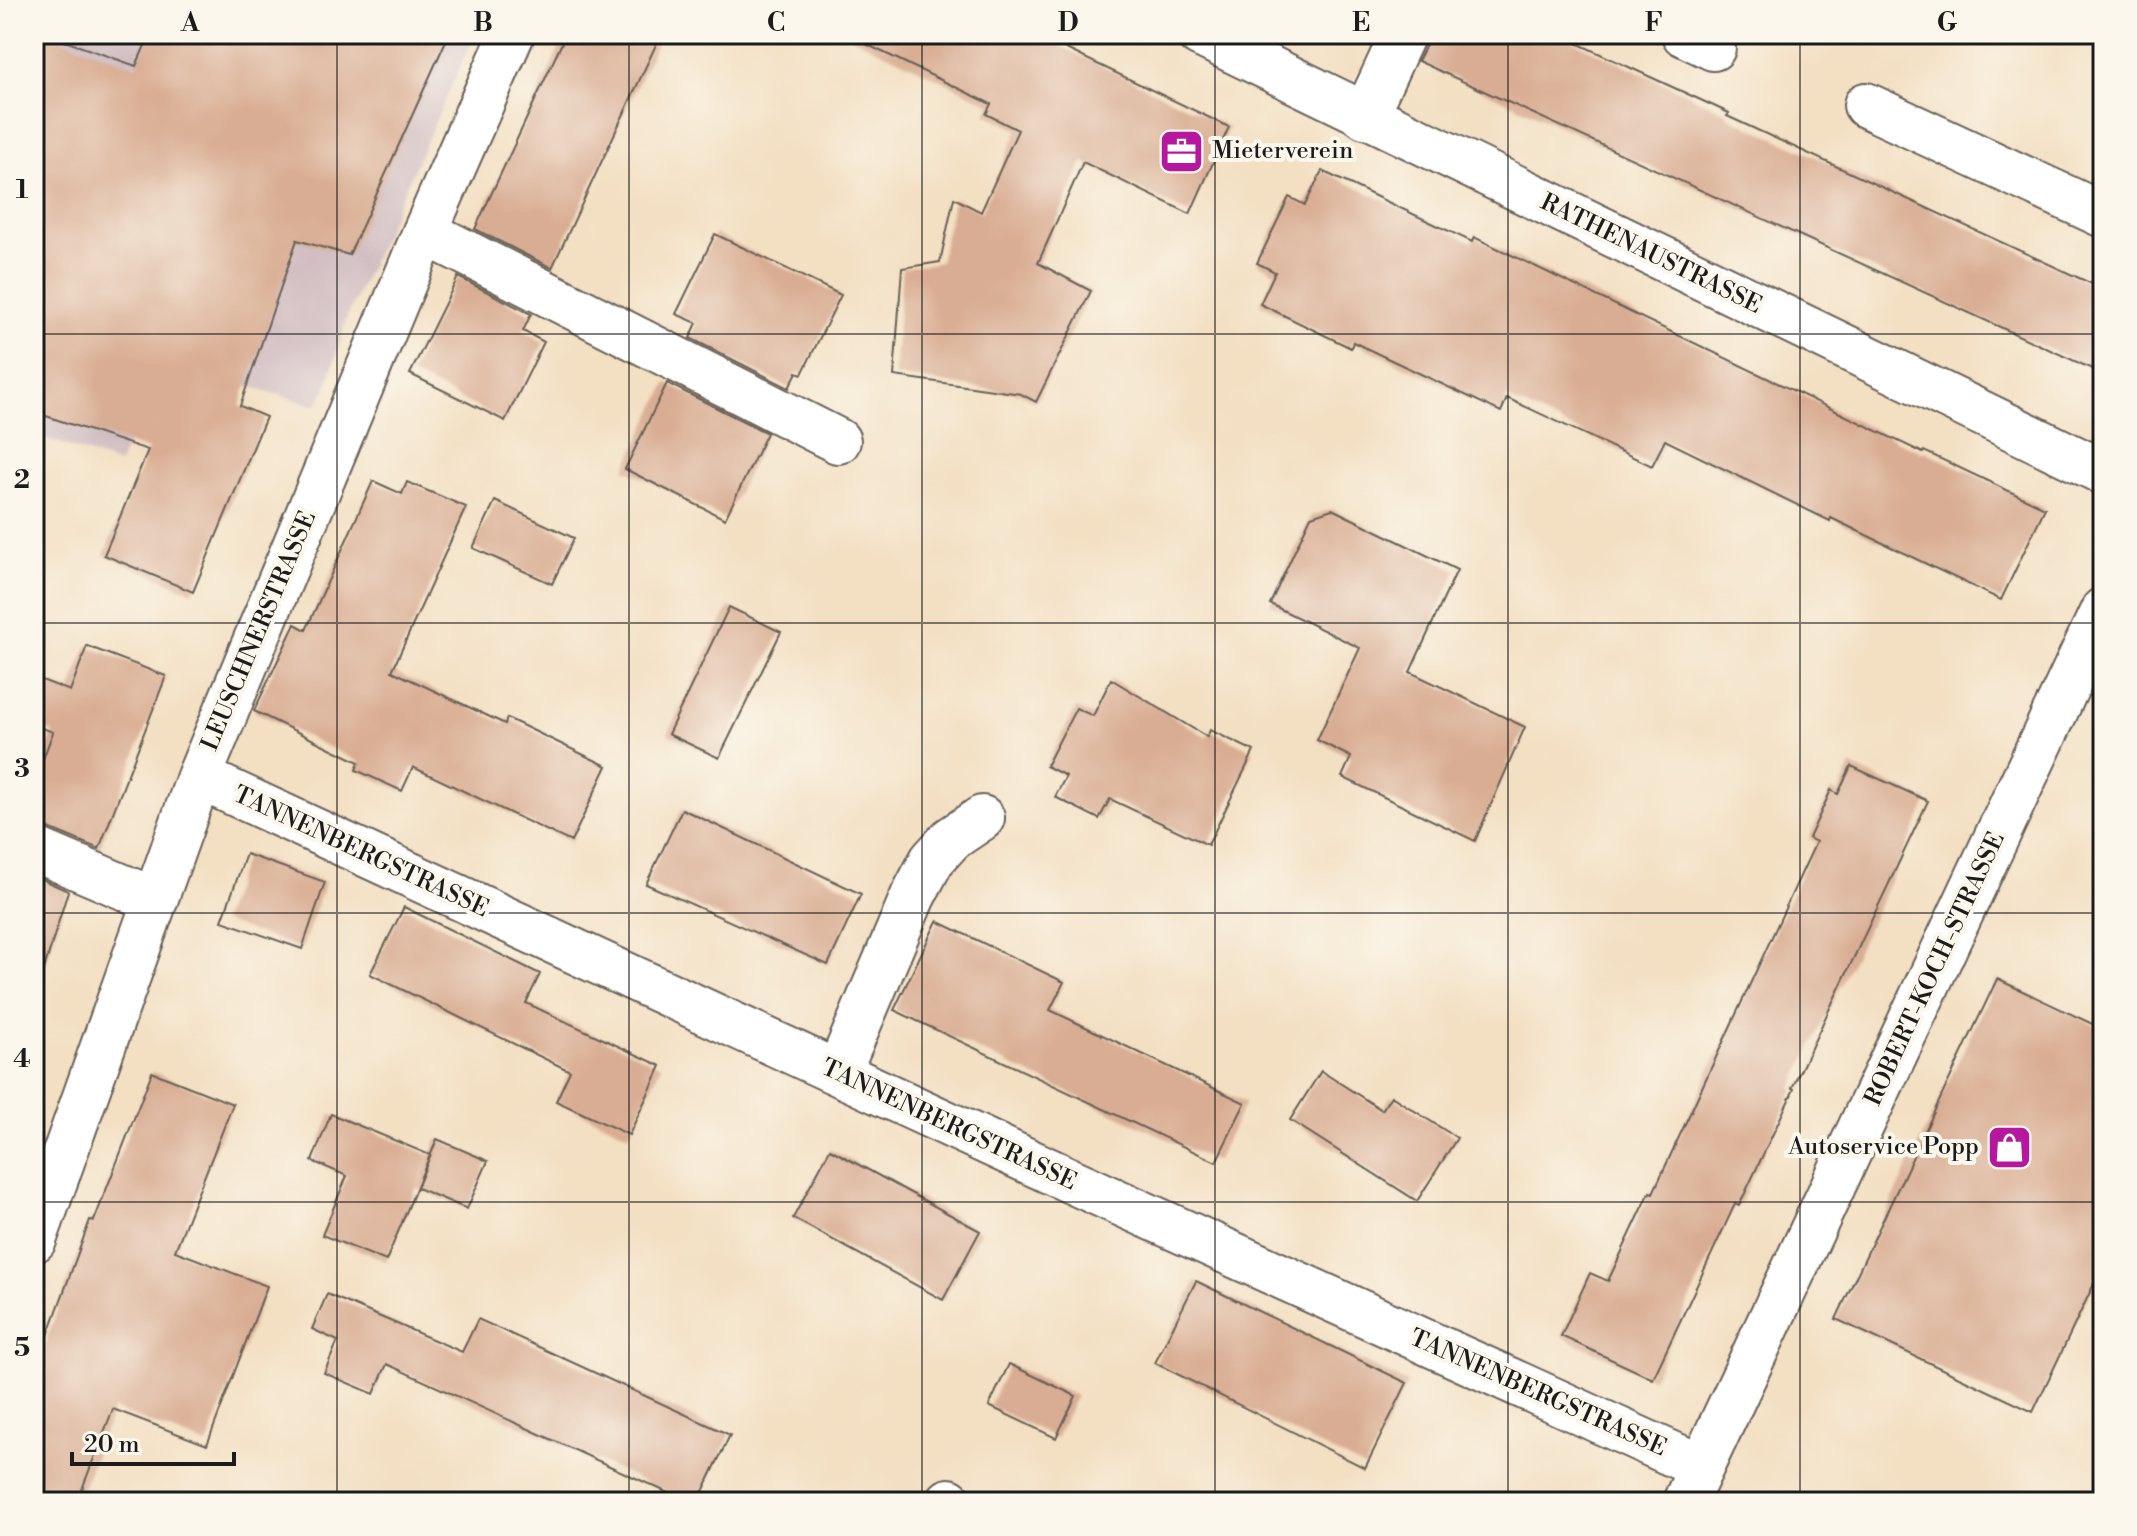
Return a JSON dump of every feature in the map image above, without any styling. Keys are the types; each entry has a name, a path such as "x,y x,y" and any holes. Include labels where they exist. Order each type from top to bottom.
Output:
{"street":[{"name":"LEUSCHNERSTRASSE","path":"34,1240 199,777 425,232 512,34"},
{"name":"RATHENAUSTRASSE","path":"1199,34 2103,472"},
{"path":"1365,116 1403,34"},
{"path":"1866,105 2098,200"},
{"path":"425,232 838,441"},
{"name":"ROBERT-KOCH-STRASSE","path":"1693,1485 2103,610"},
{"name":"TANNENBERGSTRASSE","path":"199,777 838,1073 1693,1485"},
{"path":"838,1073 913,896 932,860 951,839 982,818"},
{"path":"34,849 154,900"}],"shaded area":[{"path":"34,34 475,34 347,317 327,387 316,406 162,360 119,464 34,434"}],"building":[{"path":"34,34 45,34 136,66 150,34 449,34 349,255 297,240 240,406 266,417 193,592 104,555 148,450 34,412"},
{"path":"566,34 661,34 552,268 475,229"},
{"path":"845,34 1035,34 1229,127 1190,214 1083,162 1038,263 1091,291 1036,402 1021,394 894,376 902,268 940,262 954,198 981,212 1018,130 986,114 991,104"},
{"path":"1428,34 1557,34 2103,289 2103,374 1418,61"},
{"path":"1322,171 1472,242 1474,237 1923,453 2045,508 2001,600 1665,440 1652,466 1507,398 1501,412 1353,342 1351,348 1260,304 1275,272 1257,263 1289,197 1305,205"},
{"path":"715,234 841,295 802,374 797,372 789,388 690,338 697,323 676,314"},
{"path":"458,277 531,314 523,331 544,342 505,421 410,374"},
{"path":"667,383 767,433 725,519 625,469"},
{"path":"373,481 402,494 407,482 466,507 392,671 505,724 507,718 607,766 571,842 413,767 402,791 356,770 359,762 254,711 295,624 306,630"},
{"path":"495,501 574,538 552,584 473,548"},
{"path":"1332,509 1457,570 1410,672 1525,727 1475,841 1342,777 1351,757 1317,740 1360,648 1270,604 1311,516"},
{"path":"729,607 781,632 719,758 668,734"},
{"path":"87,646 166,676 99,849 34,824 34,783 53,732 34,725 34,677 70,691"},
{"path":"1111,679 1207,737 1210,730 1254,751 1208,845 1110,799 1099,819 1055,797 1066,776 1046,766 1076,708 1093,716"},
{"path":"1851,766 1928,801 1739,1206 1735,1204 1653,1379 1561,1336 1590,1273 1608,1281 1650,1192 1653,1193 1816,842 1809,838 1831,790 1838,794"},
{"path":"682,809 861,894 828,965 646,884"},
{"path":"246,854 325,882 302,949 222,921"},
{"path":"34,876 68,891 44,969 34,967"},
{"path":"404,907 540,974 526,1003 661,1066 629,1135 556,1101 570,1071 370,974"},
{"path":"937,921 1064,982 1050,1010 1245,1103 1216,1162 894,1010"},
{"name":"Autoservice Popp","path":"1997,979 2103,1029 2103,1265 2033,1412 1836,1319"},
{"path":"1321,1071 1382,1110 1391,1096 1457,1138 1417,1201 1290,1120"},
{"path":"152,1072 233,1104 175,1251 267,1286 207,1445 113,1409 77,1502 34,1502 34,1374 90,1220 94,1221"},
{"path":"331,1114 430,1155 386,1261 322,1235 347,1176 312,1161"},
{"path":"437,1139 488,1161 467,1209 417,1188"},
{"path":"830,1149 980,1231 943,1300 793,1218"},
{"path":"1196,1281 1407,1383 1365,1468 1155,1363"},
{"path":"327,1294 462,1352 478,1319 730,1435 698,1502 688,1502 387,1364 374,1394 324,1373 338,1341 312,1329"},
{"path":"1009,1364 1076,1396 1056,1438 989,1406"}],"place":[{"name":"Mieterverein","path":"1181,151"},
{"name":"Autoservice Popp","path":"2010,1147"}]}
